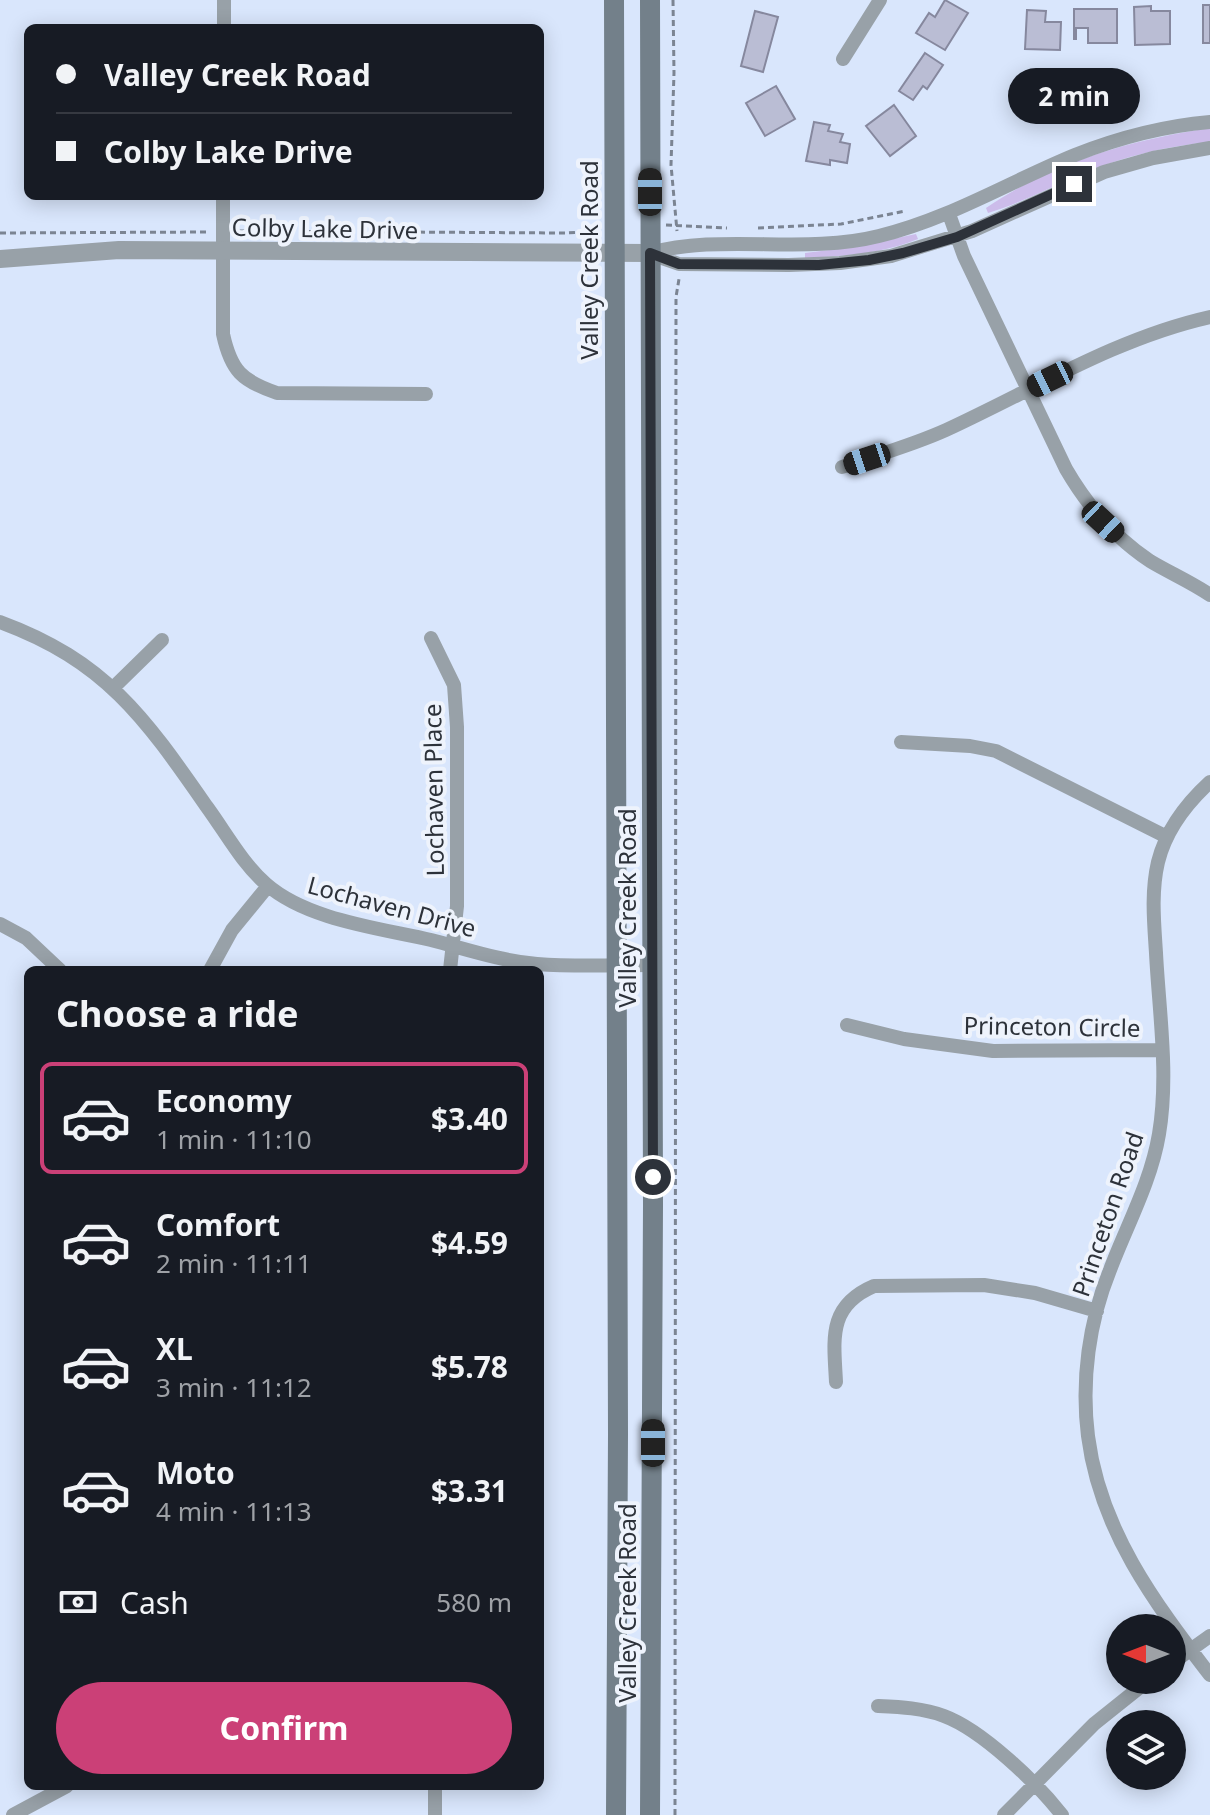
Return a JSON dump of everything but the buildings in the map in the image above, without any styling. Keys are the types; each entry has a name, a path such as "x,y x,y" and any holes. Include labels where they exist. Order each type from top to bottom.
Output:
{"main road":[{"name":"Valley Creek Road","path":"614,0 616,1815"},
{"name":"Valley Creek Road","path":"650,0 653,1491 650,1815"}],"street":[{"path":"224,0 224,24"},
{"path":"843,59 880,0"},
{"name":"Colby Lake Drive","path":"0,259 79,252 223,250 614,254 650,253 678,246 846,242 901,231 949,214 1095,148 1146,133 1210,122"},
{"name":"Colby Lake Drive","path":"650,253 679,264 831,264 891,256 957,237 1104,172 1153,158 1210,148"},
{"path":"223,200 223,334 236,371 256,386 277,393 426,394"},
{"path":"949,214 1028,390 1084,499 1103,522 1152,562 1210,595"},
{"path":"842,467 917,442 1145,336 1210,317"},
{"name":"Lochaven Drive","path":"0,622 79,660 114,687 158,736 245,861 268,886 291,901 322,914 504,959 538,964 652,965"},
{"name":"Lochaven Place","path":"431,638 454,685 456,713 457,906 451,966"},
{"path":"114,687 162,640"},
{"path":"901,742 970,746 996,751 1167,837"},
{"name":"Princeton Road","path":"1210,782 1193,798 1167,837 1159,860 1153,897 1161,1050 1159,1133 1151,1168 1109,1272 1097,1311 1086,1371 1085,1403 1097,1484 1104,1506 1135,1571 1210,1675"},
{"path":"212,966 232,930 268,886"},
{"path":"0,924 26,938 56,966"},
{"name":"Princeton Circle","path":"847,1025 904,1039 993,1051 1161,1050"},
{"path":"836,1382 834,1334 837,1319 859,1292 874,1286 997,1287 1035,1293 1097,1311"},
{"path":"1186,1653 1210,1636"},
{"path":"1004,1815 1094,1724 1132,1694"},
{"path":"878,1706 914,1707 945,1716 972,1731 1062,1815"},
{"path":"1020,1815 1034,1786"},
{"path":"13,1815 60,1790"},
{"path":"435,1790 435,1815"},
{"path":"0,1808 4,1815"}],"path":[{"path":"673,0 671,165 677,224 734,228"},
{"path":"753,228 841,224 915,209"},
{"path":"237,231 588,232"},
{"path":"0,233 209,232"},
{"path":"675,1815 674,688 676,297 679,283"}],"shaded area":[{"path":"1210,128 1210,142 1131,157 1001,209 988,213 986,208 1038,178 1094,155 1151,139"},
{"path":"916,234 918,239 876,251 805,258 805,253"}],"route":[{"path":"653,1177 650,253 679,264 819,265 869,260 957,237 1074,184"}]}
